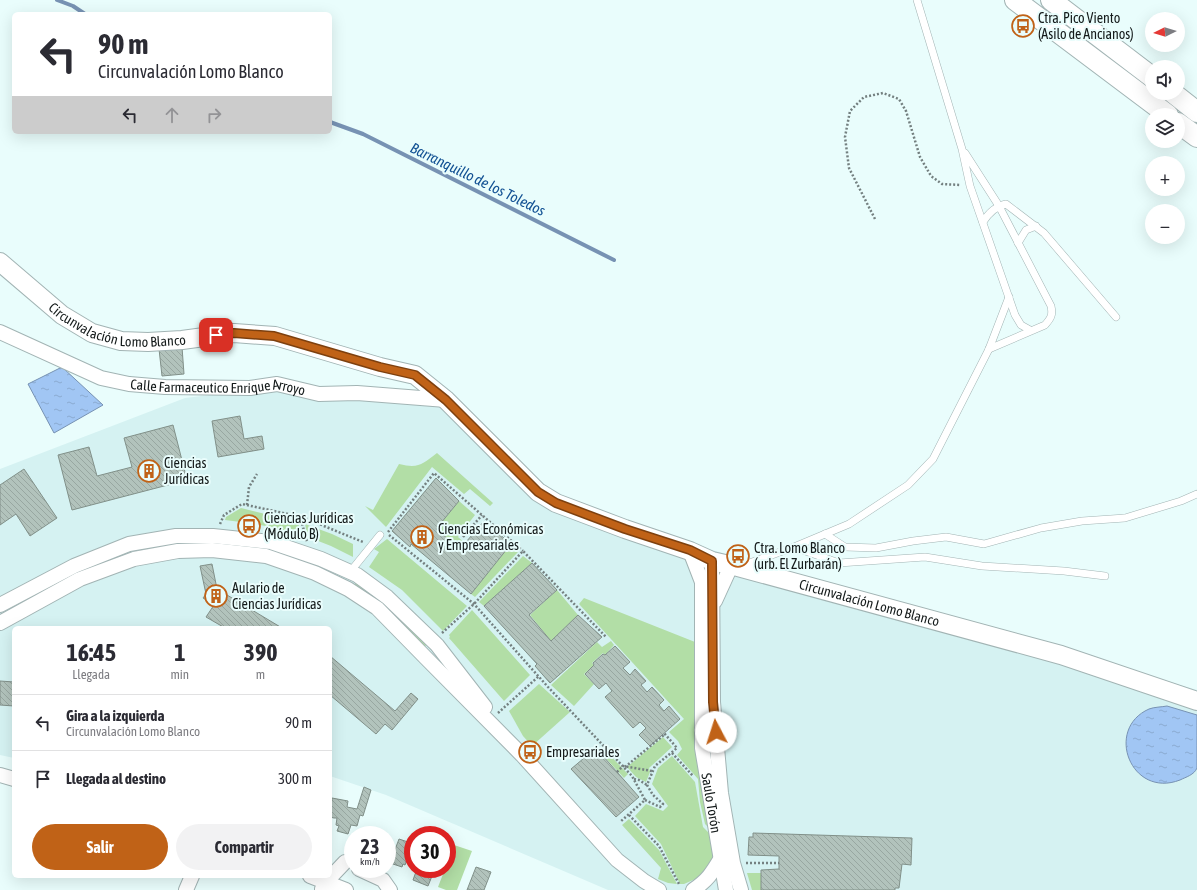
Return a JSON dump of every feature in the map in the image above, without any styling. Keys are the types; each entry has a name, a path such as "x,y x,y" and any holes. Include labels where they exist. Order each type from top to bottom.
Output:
{"main road":[{"path":"1015,0 1159,108"},
{"path":"1051,0 1145,72"},
{"path":"1182,100 1197,112"},
{"path":"1185,128 1197,137"}],"street":[{"name":"Circunvalación Lomo Blanco","path":"0,262 62,316 92,333 121,341 148,342 182,340 234,333 274,336 380,367 415,375 446,400 538,492 556,503 625,529 690,550 712,561 1061,655 1197,701"},
{"name":"Calle Farmaceutico Enrique Arroyo","path":"0,332 101,378 129,384 165,387 250,388 277,384 320,394 357,393 446,400"},
{"path":"0,605 74,566 129,544 176,536 213,536 271,542 311,556 357,575 387,597 433,642 522,754 617,860 644,881 659,890"},
{"path":"0,623 80,579 134,559 178,551 212,550 266,556 315,573 348,588 377,608 522,754"},
{"name":"Saulo Torón","path":"690,550 702,582 702,748 727,860 741,890"},
{"name":"Saulo Torón","path":"712,561 713,702 727,860 726,890"},
{"path":"713,605 734,566"},
{"path":"0,775 12,778"},
{"path":"693,890 705,882 727,860"},
{"path":"332,862 344,863"},
{"path":"324,886 344,868"},
{"path":"186,890 191,878"},
{"path":"313,878 324,886 346,890"},
{"path":"379,878 383,880 390,890"}],"lane":[{"path":"917,0 962,149 970,186 1018,322 1030,330"},
{"path":"962,149 1000,206 1051,306 1052,312 1051,318 1045,325 1037,329 1030,330 989,349"},
{"path":"983,222 986,217 1000,206 1006,204 1044,233 1116,317"},
{"path":"1018,242 1026,230 1036,226"},
{"path":"734,566 794,548 849,524 908,485 933,459 989,349 1009,297"},
{"path":"825,534 845,547 876,548 946,536 984,544 1041,528 1082,520 1125,518 1182,501 1197,494"},
{"path":"350,572 378,537"},
{"path":"794,548 839,563 925,557 982,566 1064,571 1105,576"}],"path":[{"path":"875,218 849,168 845,137 850,110 864,98 882,93 899,99 906,111 920,157 931,176 942,184 970,186"},
{"path":"606,637 523,551 434,473 387,533 474,604 539,676 624,766 634,779 645,800 660,807 663,804 653,795 647,785 634,779"},
{"path":"246,505 249,487 257,474"},
{"path":"223,517 242,504 300,516 359,541 370,542 378,537"},
{"path":"464,537 482,515"},
{"path":"300,516 311,556"},
{"path":"433,642 474,604 523,551"},
{"path":"493,718 539,676"},
{"path":"617,772 665,734 677,748 655,766 647,785"},
{"path":"672,753 696,780"},
{"path":"624,766 652,771"},
{"path":"620,822 645,800"},
{"path":"629,814 659,846 679,884"},
{"path":"727,860 779,863"}],"shaded area":[{"path":"276,387 430,396 539,500 1197,690 1197,890 608,890 386,795 332,777 332,626 12,626 12,758 0,755 0,469 185,398"}],"green space":[{"path":"437,453 493,503 490,506 470,489 464,494 432,467 386,527 365,506 373,510 399,464 416,466 428,460"},
{"path":"459,501 475,515 458,537 465,543 460,549 436,529"},
{"path":"241,508 298,522 301,535 244,522 225,520 226,517"},
{"path":"305,524 353,544 353,557 308,537"},
{"path":"387,539 467,606 443,631 402,590 369,567 379,552 374,549"},
{"path":"511,544 518,552 475,597 471,594"},
{"path":"523,556 532,563 484,606 479,602"},
{"path":"356,582 385,602 428,644 422,648 353,588"},
{"path":"557,590 578,615 551,641 530,615"},
{"path":"584,598 695,642 695,734 709,828 705,824 700,802 698,779 677,755 682,749 678,741 669,732 684,719 579,604"},
{"path":"472,610 530,675 504,701 449,638 449,635"},
{"path":"611,641 614,645 605,655 603,653 592,663 594,665 584,674 594,684 574,706 551,685 597,642 602,647"},
{"path":"539,684 570,712 532,746 523,736 509,711"},
{"path":"663,737 672,747 649,768 650,772 646,782 636,777 627,767"},
{"path":"602,747 628,774 624,778 599,751"},
{"path":"672,756 695,782 703,827 710,834 713,859 700,877 684,884 680,884 661,844 635,816 646,804 663,811 668,806 652,784 658,768"},
{"path":"629,819 659,850 677,884 668,883 658,879 661,868 622,825"},
{"path":"456,846 472,851 457,890 446,890 438,887 442,878 456,878"},
{"path":"747,873 761,873 761,890 752,890"}],"water":[{"path":"62,367 103,405 54,433 28,384"},
{"path":"1167,706 1197,715 1197,768 1192,774 1180,780 1163,783 1148,780 1137,771 1129,759 1126,745 1128,731 1135,719 1149,709"}],"building":[{"path":"182,347 184,374 162,376 159,349"},
{"path":"240,416 244,439 262,436 264,449 218,457 212,421"},
{"name":"Ciencias Jurídicas","path":"173,425 187,480 72,510 58,455 89,447 97,476 132,467 124,438"},
{"path":"24,469 57,518 30,536 16,514 0,525 0,485"},
{"name":"Ciencias Económicas y Empresariales","path":"436,478 459,501 436,529 460,549 484,521 511,544 471,594 411,544 410,547 392,531"},
{"name":"Ciencias Económicas y Empresariales","path":"532,563 557,590 529,615 551,641 578,615 602,637 550,683 535,666 537,664 484,606"},
{"name":"Aulario de Ciencias Jurídicas","path":"212,564 217,589 279,626 222,626 206,617 214,605 203,598 206,594 200,566"},
{"path":"615,646 630,662 623,668 630,675 635,669 646,681 641,685 647,692 652,687 664,700 659,705 664,711 669,706 680,719 650,746 639,735 646,728 640,722 633,728 605,697 612,691 606,683 599,689 585,674 594,665 593,663"},
{"path":"332,658 395,711 411,693 418,699 392,730 385,724 376,734 332,697"},
{"path":"0,681 12,682 12,706 0,705"},
{"path":"596,748 639,797 616,817 571,769"},
{"path":"364,787 371,790 363,816 360,815 357,826 344,826 344,833 337,831 339,826 336,825 337,818 332,818 332,798 348,801 347,807 357,809"},
{"path":"753,833 912,838 911,865 902,864 899,888 895,888 895,890 761,890 761,870 779,869 779,856 748,855 749,837 753,837"},
{"path":"399,839 404,841 404,864 402,867 396,865 396,847"},
{"path":"476,867 491,872 484,890 467,890"},
{"path":"414,878 431,878 428,886 413,880"}],"waterway":[{"name":"Barranquillo de los Toledos","path":"57,0 73,6 82,12"},
{"name":"Barranquillo de los Toledos","path":"332,123 363,134 614,260"}],"place":[{"name":"Ctra. Pico Viento (Asilo de Ancianos)","path":"1023,26"},
{"name":"Ciencias Jurídicas","path":"149,471"},
{"name":"Ciencias Jurídicas (Módulo B)","path":"249,526"},
{"name":"Ciencias Económicas y Empresariales","path":"422,537"},
{"name":"Ctra. Lomo Blanco (urb. El Zurbarán)","path":"738,556"},
{"name":"Aulario de Ciencias Jurídicas","path":"216,596"},
{"name":"Empresariales","path":"530,752"}],"route":[{"path":"216,335 234,333 274,336 380,367 415,375 446,400 538,492 556,503 625,529 690,550 712,561 713,702 716,732"}]}
